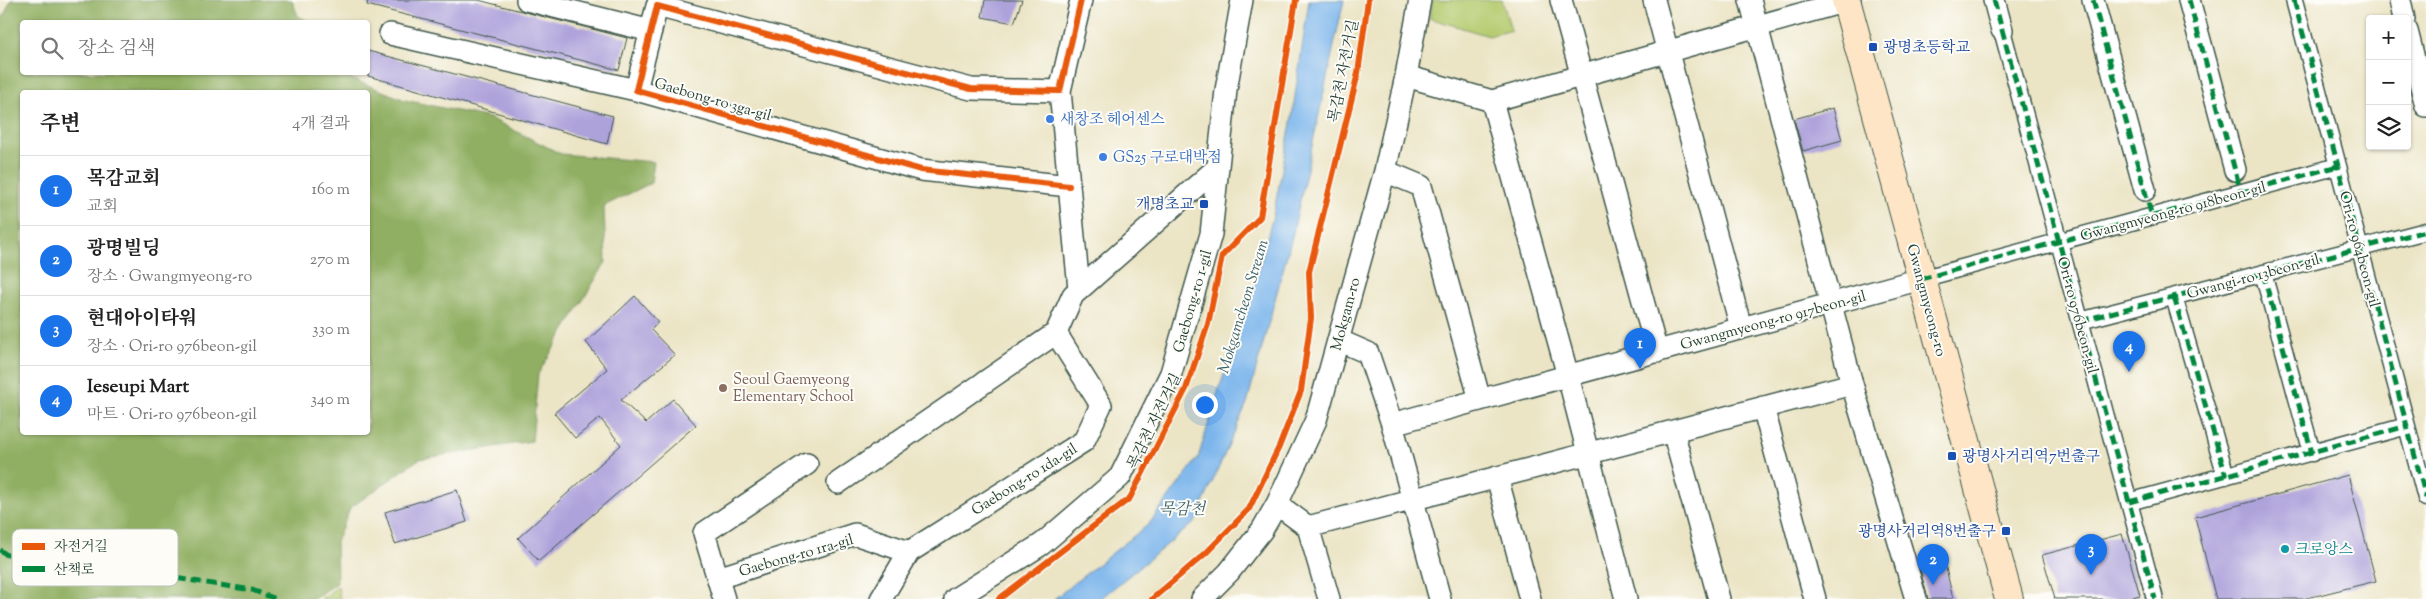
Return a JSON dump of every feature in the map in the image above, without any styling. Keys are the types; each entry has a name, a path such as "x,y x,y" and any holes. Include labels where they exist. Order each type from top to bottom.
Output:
{"main road":[{"name":"Gwangmyeong-ro","path":"1848,0 1921,279 2009,599"}],"street":[{"path":"527,0 651,30"},
{"path":"1079,289 1060,91 1081,0"},
{"name":"Gaebong-ro 1-gil","path":"956,599 1042,544 1120,477 1171,373 1211,234 1226,90 1242,0"},
{"name":"Mokgam-ro","path":"1202,599 1229,572 1262,530 1277,504 1316,420 1385,171 1406,76 1420,0"},
{"path":"1561,0 1657,352"},
{"path":"1654,0 1741,328"},
{"path":"1750,0 1852,384 1916,599"},
{"path":"1406,76 1492,101 1848,0"},
{"path":"1994,0 2002,30"},
{"path":"2094,0 2152,216"},
{"path":"2189,0 2241,192"},
{"name":"Ori-ro 964beon-gil","path":"2294,0 2425,489"},
{"path":"2400,0 2403,15"},
{"name":"Gaebong-ro 3ga-gil","path":"1060,91 971,89 657,6 636,90 921,170 1069,186"},
{"name":"Ori-ro 976beon-gil","path":"2002,30 2155,599"},
{"path":"390,34 636,90"},
{"path":"2411,47 2426,106"},
{"path":"1492,101 1568,376 1626,599"},
{"name":"Gwangmyeong-ro 918beon-gil","path":"1921,279 2338,166"},
{"path":"838,482 1056,333 1072,295 1218,167"},
{"path":"1385,171 1421,186 1480,400"},
{"name":"Gwangi-ro 13beon-gil","path":"2080,321 2426,231"},
{"path":"2263,274 2312,452"},
{"name":"Gwangmyeong-ro 917beon-gil","path":"1392,424 1921,279"},
{"path":"2174,297 2226,476"},
{"name":"Gaebong-ro 1da-gil","path":"909,552 1084,441 1101,405 1056,333"},
{"path":"1338,340 1368,353 1392,424 1440,599"},
{"path":"1308,527 1852,384"},
{"path":"1763,408 1815,599"},
{"path":"2129,502 2407,426"},
{"path":"1673,431 1719,599"},
{"path":"724,599 704,533 807,464"},
{"path":"1497,477 1530,599"},
{"path":"1277,504 1308,527 1329,599"},
{"name":"Gaebong-ro 1ra-gil","path":"718,578 855,534 909,552"},
{"path":"881,599 909,552"}],"green space":[{"path":"11,0 292,0 298,16 306,20 20,20 20,75 342,75 405,100 490,118 561,154 654,162 651,183 604,206 606,262 538,374 532,441 419,459 350,508 336,542 337,583 314,599 0,599 0,24"},
{"path":"1433,0 1502,0 1511,30 1489,36 1429,18"},
{"path":"338,586 340,599 321,599"}],"water":[{"name":"목감천","path":"1309,0 1344,0 1293,233 1247,403 1195,522 1100,599 1054,599 1149,524 1198,458 1218,392 1250,300 1273,216 1291,123"}],"building":[{"path":"368,0 478,0 627,38 619,70 367,5"},
{"path":"985,0 1022,0 1014,23 982,17"},
{"path":"370,52 613,116 607,144 368,76 370,75"},
{"path":"1833,108 1842,140 1803,151 1794,119"},
{"path":"635,296 658,322 651,330 675,355 621,400 646,423 673,399 696,425 539,561 518,538 621,445 600,418 575,438 554,413 607,369 586,342"},
{"name":"크로앙스","path":"2348,475 2376,581 2303,599 2216,599 2195,517"},
{"path":"457,490 467,522 395,544 385,512"},
{"path":"2122,534 2140,595 2126,599 2055,599 2042,555"},
{"path":"1945,564 1953,599 1928,599 1920,569"}],"marked path":[{"path":"1994,0 2155,599"},
{"path":"2093,0 2152,217"},
{"path":"2189,0 2241,193"},
{"path":"2294,0 2426,498"},
{"path":"1921,279 2338,166"},
{"path":"2080,321 2426,231"},
{"path":"2263,273 2312,453"},
{"path":"2174,297 2226,476"},
{"path":"2129,502 2407,426"},
{"path":"0,550 7,555 12,556"},
{"path":"178,578 252,590 276,599"}],"cycle path":[{"path":"1069,186 921,170 636,90 657,6 971,89 1060,91 1081,0"},
{"name":"목감천 자전거길","path":"999,599 1130,498 1186,389 1208,324 1222,256 1260,217 1296,0"},
{"name":"목감천 자전거길","path":"1152,599 1206,553 1249,509 1279,447 1301,391 1311,318 1309,272 1358,73 1368,0"}],"place":[{"name":"광명초등학교","path":"1873,47"},
{"name":"새창조 헤어센스","path":"1050,119"},
{"name":"GS25 구로대박점","path":"1103,157"},
{"name":"개명초교","path":"1204,204"},
{"name":"목감교회","path":"1640,369"},
{"name":"Ieseupi Mart","path":"2129,372"},
{"name":"Seoul Gaemyeong Elementary School","path":"723,388"},
{"name":"광명사거리역7번출구","path":"1952,456"},
{"name":"광명사거리역8번출구","path":"2006,531"},
{"name":"크로앙스","path":"2285,549"},
{"name":"현대아이타워","path":"2091,575"},
{"name":"광명빌딩","path":"1933,585"}],"water label":[{"name":"Mokgamcheon Stream","path":"1242,306"}]}
